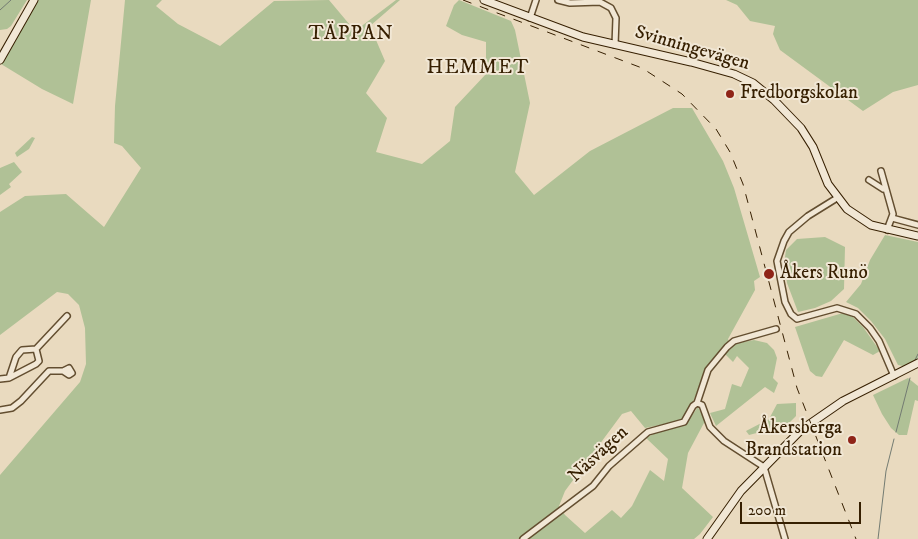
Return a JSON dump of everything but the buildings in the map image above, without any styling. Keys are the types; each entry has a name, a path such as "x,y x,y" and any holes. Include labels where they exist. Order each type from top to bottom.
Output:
{"main road":[{"path":"0,60 34,0"},
{"name":"Svinningevägen","path":"484,0 530,18 615,45 663,54 713,68 757,86 774,100 801,128 837,198 863,220 886,230 918,236"},
{"path":"707,539 741,491 801,430 824,413 851,397 918,363"}],"street":[{"path":"530,18 536,0"},
{"path":"558,0 570,3 600,2 611,8 616,18 615,45"},
{"path":"881,171 885,192 892,209 892,218 886,230"},
{"path":"869,180 880,185 885,192"},
{"path":"837,198 808,216 790,232 784,241 777,261 785,302 791,314 797,319 838,308 856,314 870,328 879,341 894,376"},
{"path":"892,218 918,226"},
{"path":"9,378 16,358 22,350 36,349 67,316"},
{"name":"Näsvägen","path":"523,539 592,486 615,459 648,432 684,422 693,406 697,403 708,370 727,346 734,341 776,329"},
{"path":"0,379 9,378 39,361 36,349"},
{"path":"0,410 12,408 21,401 49,371 63,371"},
{"path":"697,403 702,405 710,427 724,441 764,467 785,539"}],"green space":[{"path":"0,0 27,0 11,26 0,30"},
{"path":"38,0 91,0 73,104 42,89 1,64"},
{"path":"125,0 162,0 156,6 178,24 220,46 274,1 329,0 355,31 396,0 400,0 370,26 385,61 366,93 387,118 376,152 422,164 450,141 455,107 486,74 486,42 462,35 446,26 454,5 459,0 511,21 515,30 530,103 515,172 534,195 590,151 673,108 692,108 723,161 734,188 760,277 754,281 755,290 728,339 729,342 709,363 687,416 679,421 645,428 631,411 622,414 565,491 559,506 565,515 585,533 612,510 621,518 632,506 650,470 664,481 668,459 646,438 661,430 685,425 698,407 705,421 688,453 682,488 713,517 700,534 694,539 0,539 0,475 80,382 86,364 85,328 79,305 68,294 57,292 0,335 0,212 25,196 66,194 104,227 141,168 122,146 114,143 115,106"},
{"path":"726,0 918,0 918,85 893,92 863,111 780,50 773,34 775,26 750,21 737,5"},
{"path":"32,137 35,138 29,149 17,157 15,153"},
{"path":"14,162 22,172 9,184 11,187 0,195 0,168"},
{"path":"885,235 918,242 918,359 903,366 898,365 885,339 871,321 858,308 846,302 861,284 870,260"},
{"path":"825,237 845,247 844,289 831,301 815,308 798,312 787,283 784,264 786,250 797,239"},
{"path":"843,313 853,317 863,327 880,351 873,355 844,340 822,377 816,376 810,371 795,327"},
{"path":"754,340 767,343 774,350 777,358 773,378 778,383 774,393 765,387 716,426 710,413 725,409 732,384 741,387 749,368 737,356 733,362 725,354 733,344"},
{"path":"908,378 918,386 918,401 915,400 907,435 899,435 891,428 873,395"},
{"path":"796,403 796,416 787,425 749,435 746,431 769,419 777,404"}],"waterway":[{"path":"0,10 11,0"},
{"path":"915,360 918,354"},
{"path":"896,432 910,378"},
{"path":"878,539 886,471 894,439"}],"railway":[{"path":"463,0 642,68 682,94 716,129 730,152 743,184 797,388 856,539"}],"place":[{"name":"Fredborgskolan","path":"730,94"},
{"name":"Åkers Runö","path":"769,274"},
{"name":"Åkersberga Brandstation","path":"852,440"}],"district":[{"name":"TÄPPAN","path":"351,35"},
{"name":"HEMMET","path":"478,69"}]}
